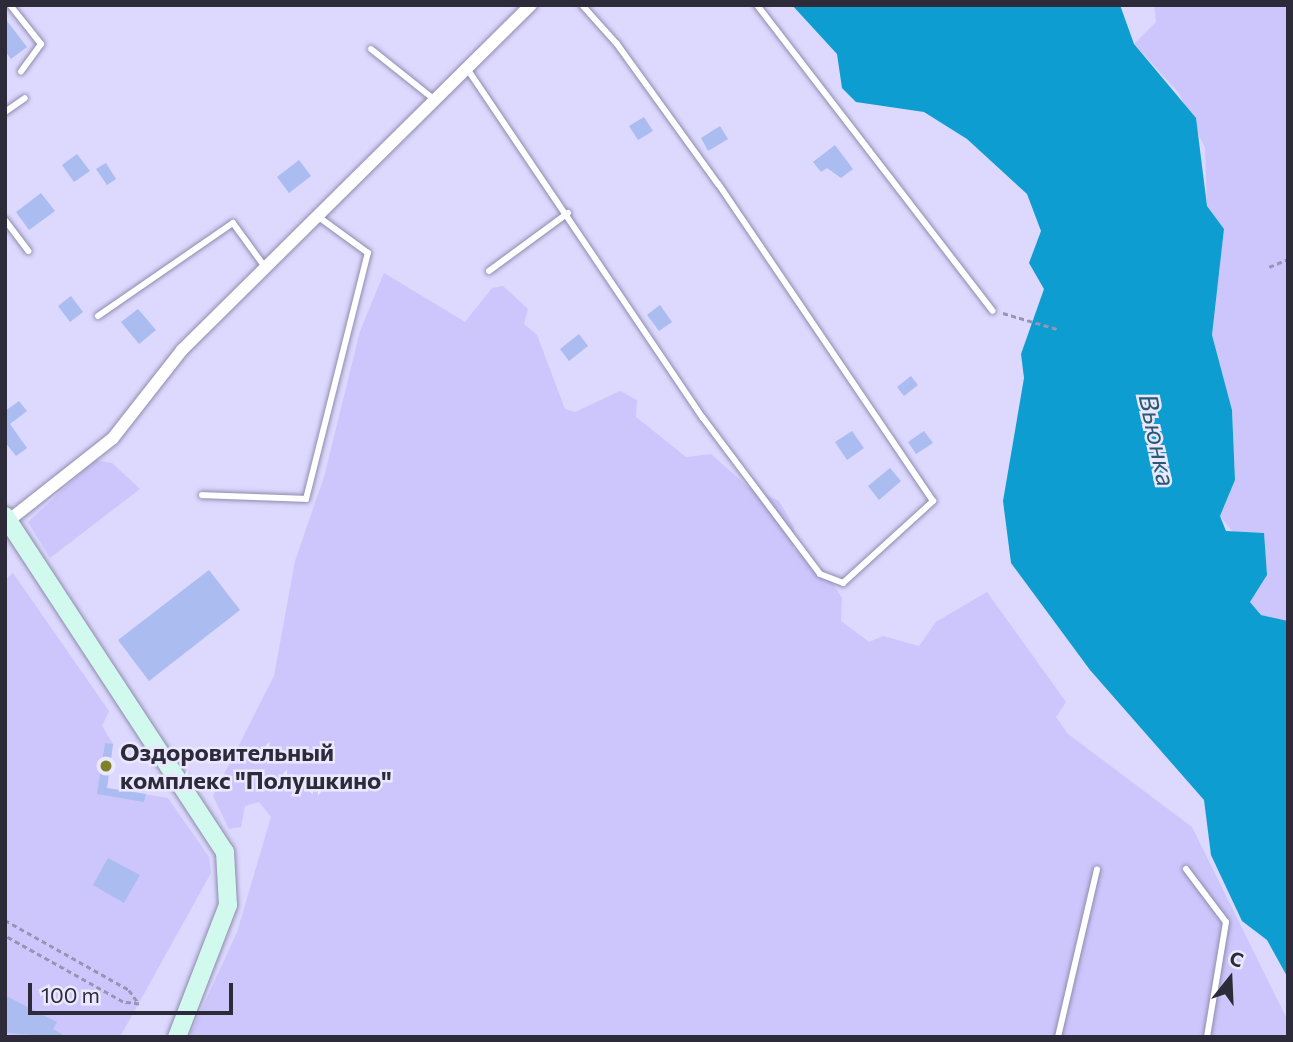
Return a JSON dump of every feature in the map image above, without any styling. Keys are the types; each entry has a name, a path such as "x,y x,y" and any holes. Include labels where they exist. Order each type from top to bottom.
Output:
{"main road":[{"path":"7,518 225,852 230,897 177,1037"}],"street":[{"path":"7,518 113,438 182,350 265,267 320,218 531,5"}],"lane":[{"path":"10,5 41,44 21,72"},
{"path":"468,70 568,213 703,418 820,574 843,583 933,501 718,184 617,44 582,5"},
{"path":"757,5 993,311"},
{"path":"371,49 437,101"},
{"path":"5,112 25,97"},
{"path":"489,271 568,213"},
{"path":"202,495 306,499 368,253 320,218"},
{"path":"5,220 28,251"},
{"path":"98,316 233,223 265,267"},
{"path":"1058,1037 1097,869"},
{"path":"1186,869 1226,922 1207,1037"}],"path":[{"path":"1269,267 1288,259"},
{"path":"993,311 1057,329"},
{"path":"5,920 130,990 139,1004 122,1002 5,936"}],"shaded area":[{"path":"1154,5 1288,5 1288,621 1261,615 1250,602 1267,575 1220,516 1235,480 1232,410 1212,335 1224,229 1207,206 1205,148 1179,93 1134,44 1156,22"},
{"path":"384,273 465,322 492,288 503,286 528,309 524,324 537,335 565,409 575,412 620,391 637,400 636,417 686,457 711,454 748,487 779,501 794,527 793,548 828,576 842,598 841,621 869,642 883,636 919,646 936,622 987,592 1066,702 1056,717 1068,734 1192,827 1288,1021 1288,1037 189,1037 237,932 271,817 259,802 245,806 241,827 229,829 213,796 274,676 295,561 324,477 360,331"},
{"path":"95,460 112,463 140,489 50,558 28,522"},
{"name":"Оздоровительный комплекс \"Полушкино\"","path":"13,573 109,711 102,726 113,744 107,788 168,798 209,857 211,873 120,1037 5,1037 5,580"}],"water":[{"name":"Вьюнка","path":"792,5 1120,5 1134,44 1196,118 1207,206 1224,229 1212,335 1232,410 1235,480 1220,516 1226,531 1264,533 1267,575 1250,602 1261,615 1288,621 1288,978 1267,940 1242,921 1211,855 1204,800 1090,670 1011,563 1003,501 1024,378 1021,354 1044,289 1029,263 1041,231 1027,194 967,139 924,112 856,102 842,88 837,54"}],"building":[{"path":"7,21 27,47 11,59 5,51"},
{"path":"644,117 653,131 638,140 629,126"},
{"path":"720,126 728,139 708,151 701,138"},
{"path":"835,145 853,169 841,178 827,168 821,172 813,162"},
{"path":"77,154 90,171 74,182 62,165"},
{"path":"299,160 311,176 289,193 277,177"},
{"path":"106,163 116,179 107,185 96,169"},
{"path":"41,193 55,211 29,230 16,212"},
{"path":"71,296 83,312 70,322 58,306"},
{"path":"660,305 672,322 659,331 647,315"},
{"path":"138,309 156,330 139,344 121,322"},
{"path":"579,334 588,346 569,361 560,349"},
{"path":"911,376 918,385 904,396 897,387"},
{"path":"19,401 27,411 10,424 27,448 16,456 5,442 5,411"},
{"path":"852,431 864,448 847,460 835,442"},
{"path":"924,431 933,443 916,454 908,442"},
{"path":"890,468 901,481 879,500 868,486"},
{"path":"209,570 240,610 149,681 118,640"},
{"name":"Оздоровительный комплекс \"Полушкино\"","path":"105,743 113,744 107,788 146,794 144,802 97,794"},
{"path":"108,858 140,875 124,903 93,885"},
{"path":"5,988 6,996 57,1022 53,1029 67,1037 5,1033"}],"place":[{"name":"Оздоровительный комплекс \"Полушкино\"","path":"106,766"}]}
